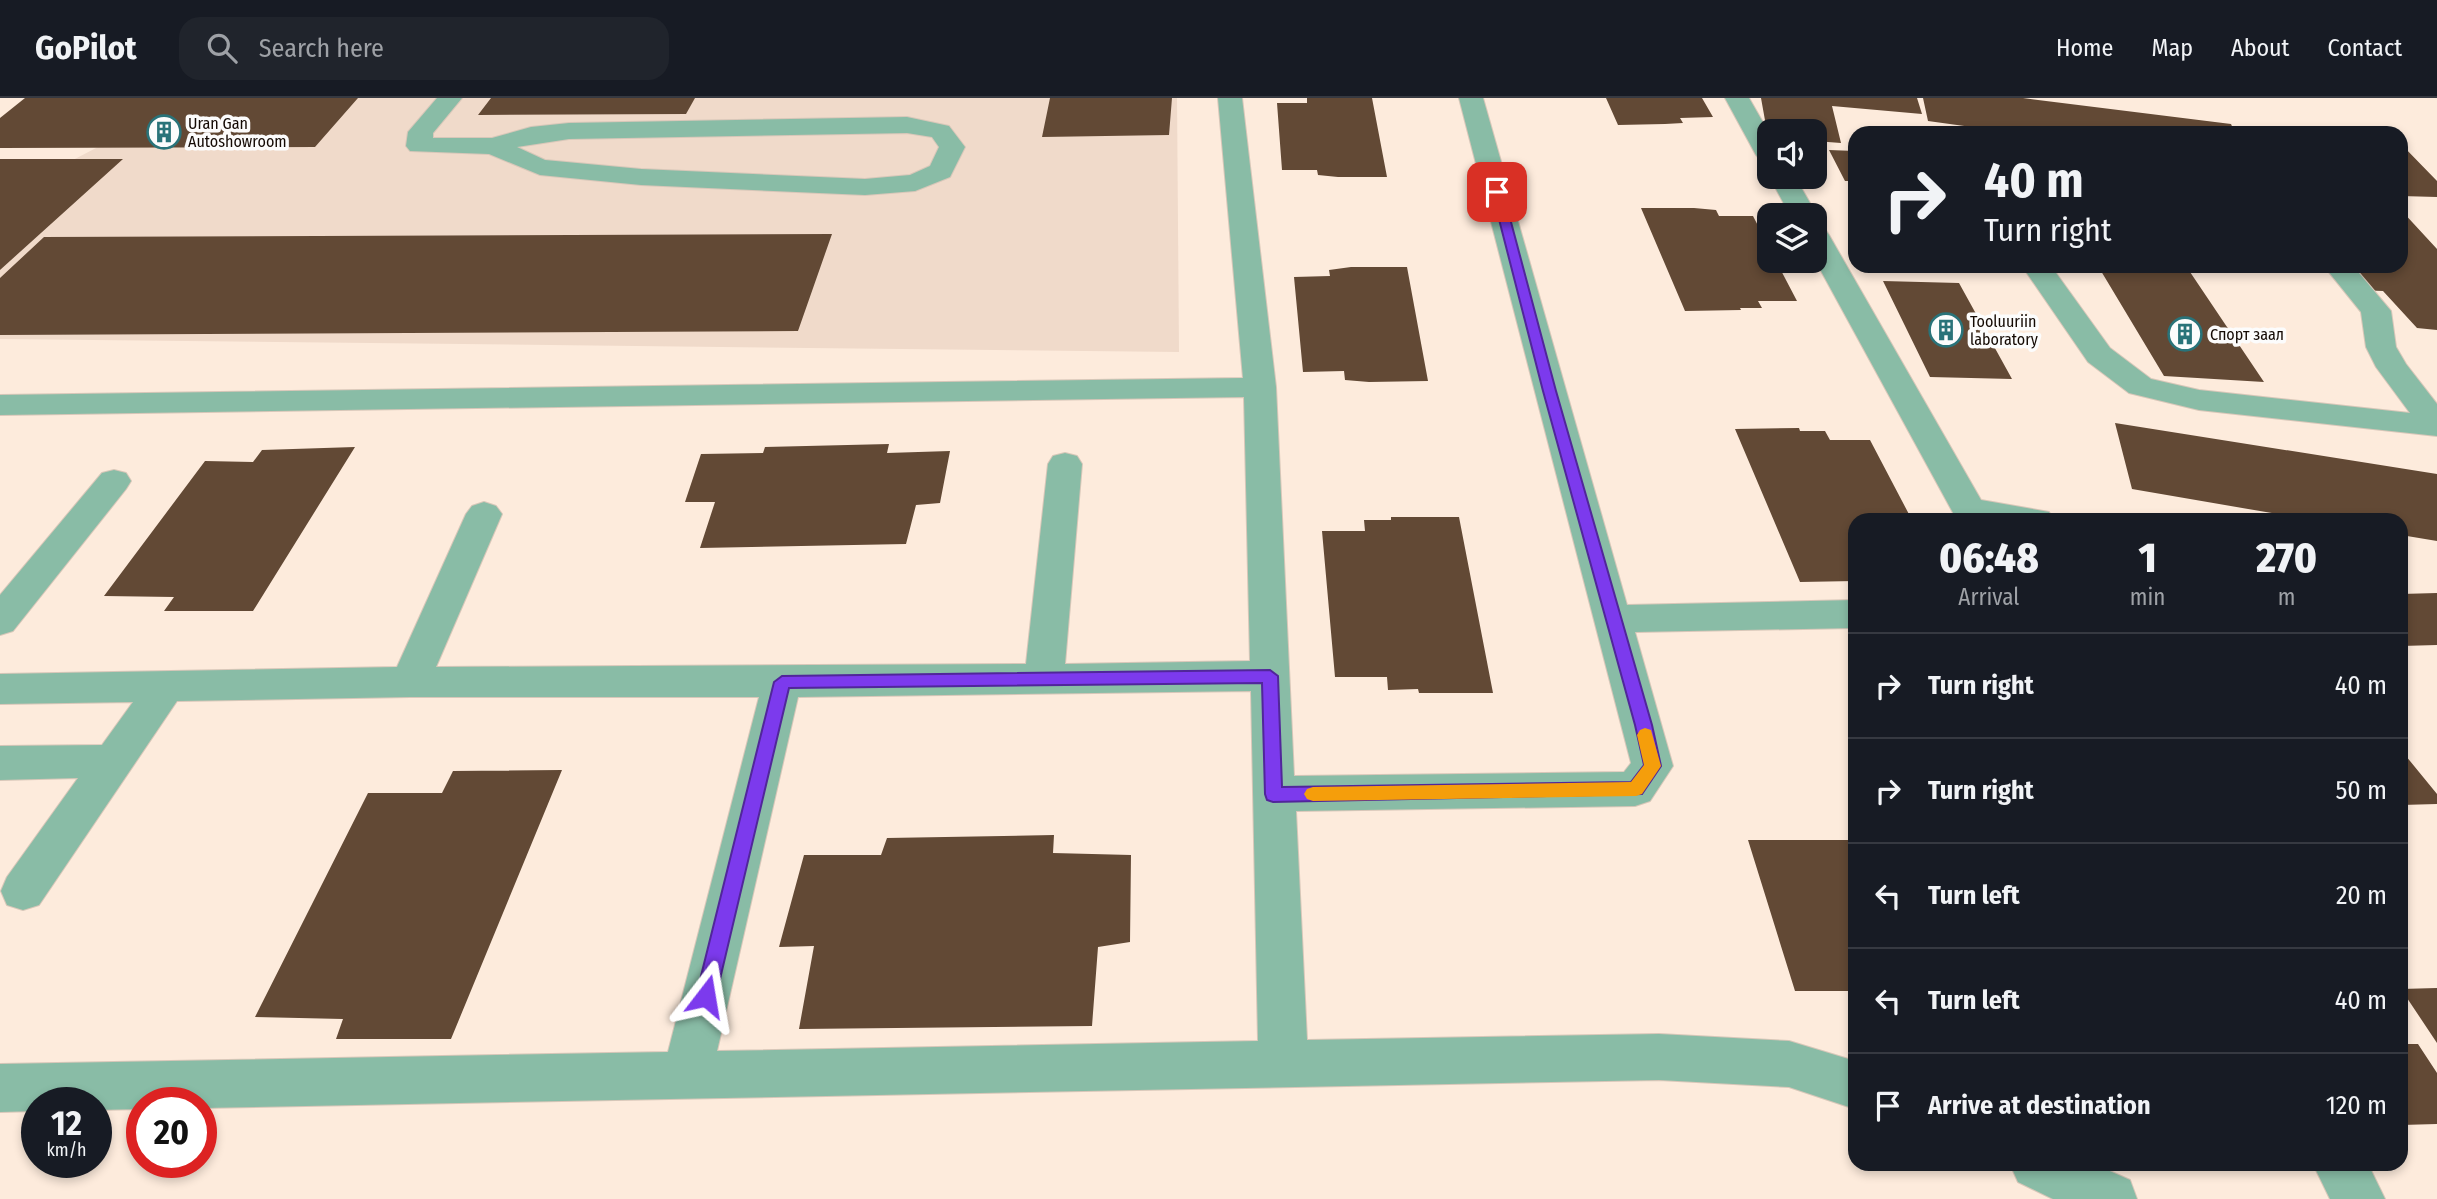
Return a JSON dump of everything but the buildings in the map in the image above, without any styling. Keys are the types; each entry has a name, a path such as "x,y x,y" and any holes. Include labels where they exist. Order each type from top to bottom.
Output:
{"street":[{"path":"450,98 421,132 419,146 493,146 531,135 569,131 907,125 940,131 952,147 941,171 915,183 865,187 641,177 540,167 493,146"},
{"path":"1230,98 1261,387 1283,1063"},
{"path":"1273,794 1636,789 1652,766 1471,98"},
{"path":"1737,98 1757,134"},
{"path":"1827,256 1972,513"},
{"path":"2041,273 2099,355 2140,386 2199,400 2437,426 2392,368 2381,347 2376,311 2344,273"},
{"path":"0,405 1261,387"},
{"path":"1044,680 1065,464"},
{"path":"0,621 114,481"},
{"path":"410,682 484,514"},
{"path":"1614,619 1848,614"},
{"path":"0,689 410,682 782,682 1270,676"},
{"path":"687,1074 782,682"},
{"path":"23,891 166,687"},
{"path":"0,763 114,761"},
{"path":"0,1088 1658,1057 1789,1064 1848,1083"},
{"path":"2051,1171 2111,1199"},
{"path":"2343,1171 2359,1199"}],"shaded area":[{"path":"192,98 1177,98 1179,352 0,339 0,198"}],"slow traffic":[{"path":"1313,794 1636,789 1652,766 1645,735"}],"place":[{"name":"Uran Gan Autoshowroom","path":"164,132"},
{"name":"Tooluuriin laboratory","path":"1946,330"},
{"name":"Спорт заал","path":"2185,334"}],"route":[{"path":"706,996 782,682 1270,676 1273,794 1636,789 1652,766 1643,725 1549,391 1497,192"}]}
